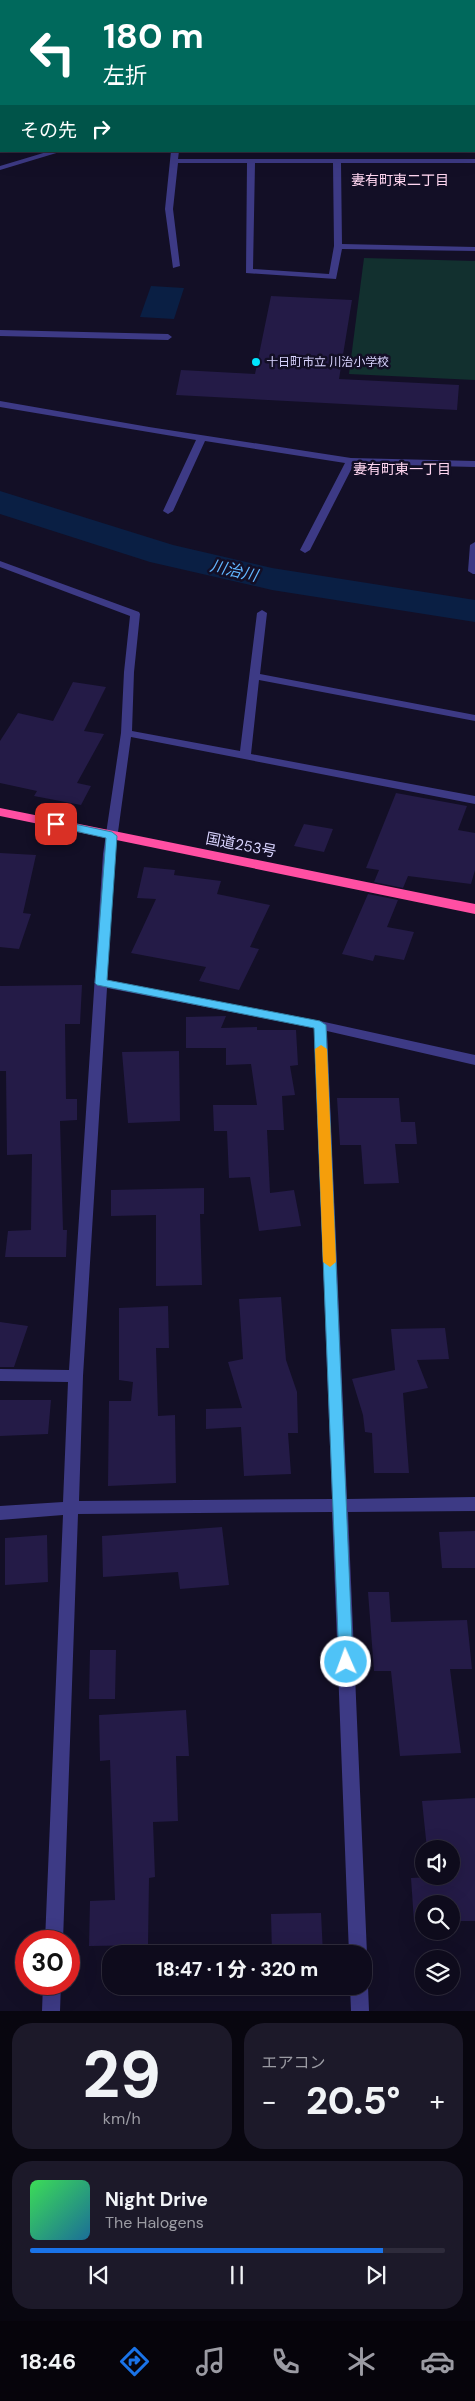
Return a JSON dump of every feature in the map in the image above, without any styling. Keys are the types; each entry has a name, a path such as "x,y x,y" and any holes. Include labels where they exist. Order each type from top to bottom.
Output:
{"highway":[{"name":"国道253号","path":"0,812 475,909"}],"street":[{"path":"0,168 56,152"},
{"path":"175,152 169,209 176,266"},
{"path":"378,152 381,161"},
{"path":"174,161 475,161"},
{"path":"252,161 248,272 333,277 338,246 337,161"},
{"path":"338,246 475,250"},
{"path":"0,333 168,337"},
{"path":"0,404 351,461 475,464"},
{"path":"168,511 202,438"},
{"path":"306,550 351,461"},
{"path":"473,571 475,546"},
{"path":"0,564 135,614 129,672 126,733 112,836 76,1376 54,1930"},
{"path":"245,756 262,613"},
{"path":"255,676 475,718"},
{"path":"126,733 475,800"},
{"path":"101,983 320,1025 475,1060"},
{"path":"320,1025 358,1945"},
{"path":"0,1375 76,1376"},
{"path":"0,1513 70,1508 339,1507 475,1504"},
{"path":"51,2011 52,1995"},
{"path":"360,1995 360,2011"}],"green space":[{"path":"364,258 475,261 475,380 349,374"}],"water":[{"path":"151,286 184,288 174,319 140,317"}],"building":[{"path":"271,296 352,300 339,379 459,385 457,410 176,395 181,370 255,374"},
{"path":"73,682 106,687 84,731 104,734 77,783 91,786 81,805 34,796 37,791 0,783 0,741 18,713 53,721"},
{"path":"396,793 467,806 458,830 475,833 475,870 471,884 408,876 403,888 374,882 379,870 366,868"},
{"path":"304,824 333,829 324,852 294,846"},
{"path":"0,853 36,855 23,913 31,914 19,949 0,947"},
{"path":"144,867 175,870 174,875 221,881 217,894 270,905 250,947 259,949 239,990 199,981 206,967 131,953 156,899 137,898"},
{"path":"368,894 398,900 387,927 414,932 404,960 375,955 373,961 342,954"},
{"path":"82,985 80,1024 65,1024 66,1099 77,1099 77,1120 60,1121 63,1230 67,1230 66,1257 5,1257 8,1231 31,1230 32,1154 7,1155 6,1071 0,1071 0,986"},
{"path":"226,1016 221,1028 257,1027 257,1030 296,1030 298,1065 290,1066 295,1095 282,1096 284,1130 267,1130 270,1193 294,1190 301,1226 259,1231 250,1177 229,1178 227,1131 214,1131 213,1105 257,1105 251,1064 226,1065 226,1048 186,1048 186,1017"},
{"path":"179,1051 180,1121 128,1123 122,1052"},
{"path":"337,1098 399,1098 401,1122 415,1122 417,1144 395,1144 399,1183 364,1184 361,1145 340,1145"},
{"path":"204,1188 204,1214 200,1214 202,1285 156,1286 156,1215 111,1216 111,1190"},
{"path":"281,1297 286,1360 297,1392 298,1433 288,1433 291,1474 244,1476 241,1427 206,1429 206,1409 242,1408 228,1362 243,1359 239,1299"},
{"path":"168,1306 169,1348 156,1348 158,1416 175,1415 176,1483 108,1486 109,1401 131,1401 133,1382 119,1380 119,1308"},
{"path":"0,1322 28,1326 14,1367 0,1367"},
{"path":"445,1328 449,1359 417,1360 428,1388 403,1393 409,1473 374,1473 372,1433 365,1432 363,1415 352,1379 395,1370 391,1329"},
{"path":"0,1400 51,1400 48,1434 0,1436"},
{"path":"222,1527 229,1585 180,1589 178,1572 103,1577 102,1536"},
{"path":"475,1531 475,1568 442,1568 439,1532"},
{"path":"47,1535 48,1582 5,1585 5,1538"},
{"path":"368,1592 389,1592 391,1622 467,1620 472,1669 450,1669 461,1753 400,1756 391,1671 374,1671"},
{"path":"90,1650 116,1650 115,1699 89,1699"},
{"path":"186,1710 189,1756 176,1756 178,1821 153,1822 155,1877 149,1878 148,1945 89,1946 90,1901 115,1900 110,1760 100,1761 99,1715"},
{"path":"475,1798 475,1921 460,1921 460,1895 415,1895 414,1922 411,1878 415,1878 415,1885 460,1885 460,1840 426,1840 422,1801"},
{"path":"321,1913 323,1945 272,1945 271,1914"}],"waterway":[{"name":"川治川","path":"0,502 163,554 272,579 475,611"}],"slow traffic":[{"path":"321,1049 330,1262"}],"place":[{"name":"十日町市立 川治小学校","path":"256,362"}],"district":[{"name":"妻有町東二丁目","path":"400,180"},
{"name":"妻有町東一丁目","path":"402,469"}],"route":[{"path":"56,824 112,836 109,854 101,983 320,1025 346,1662"}]}
